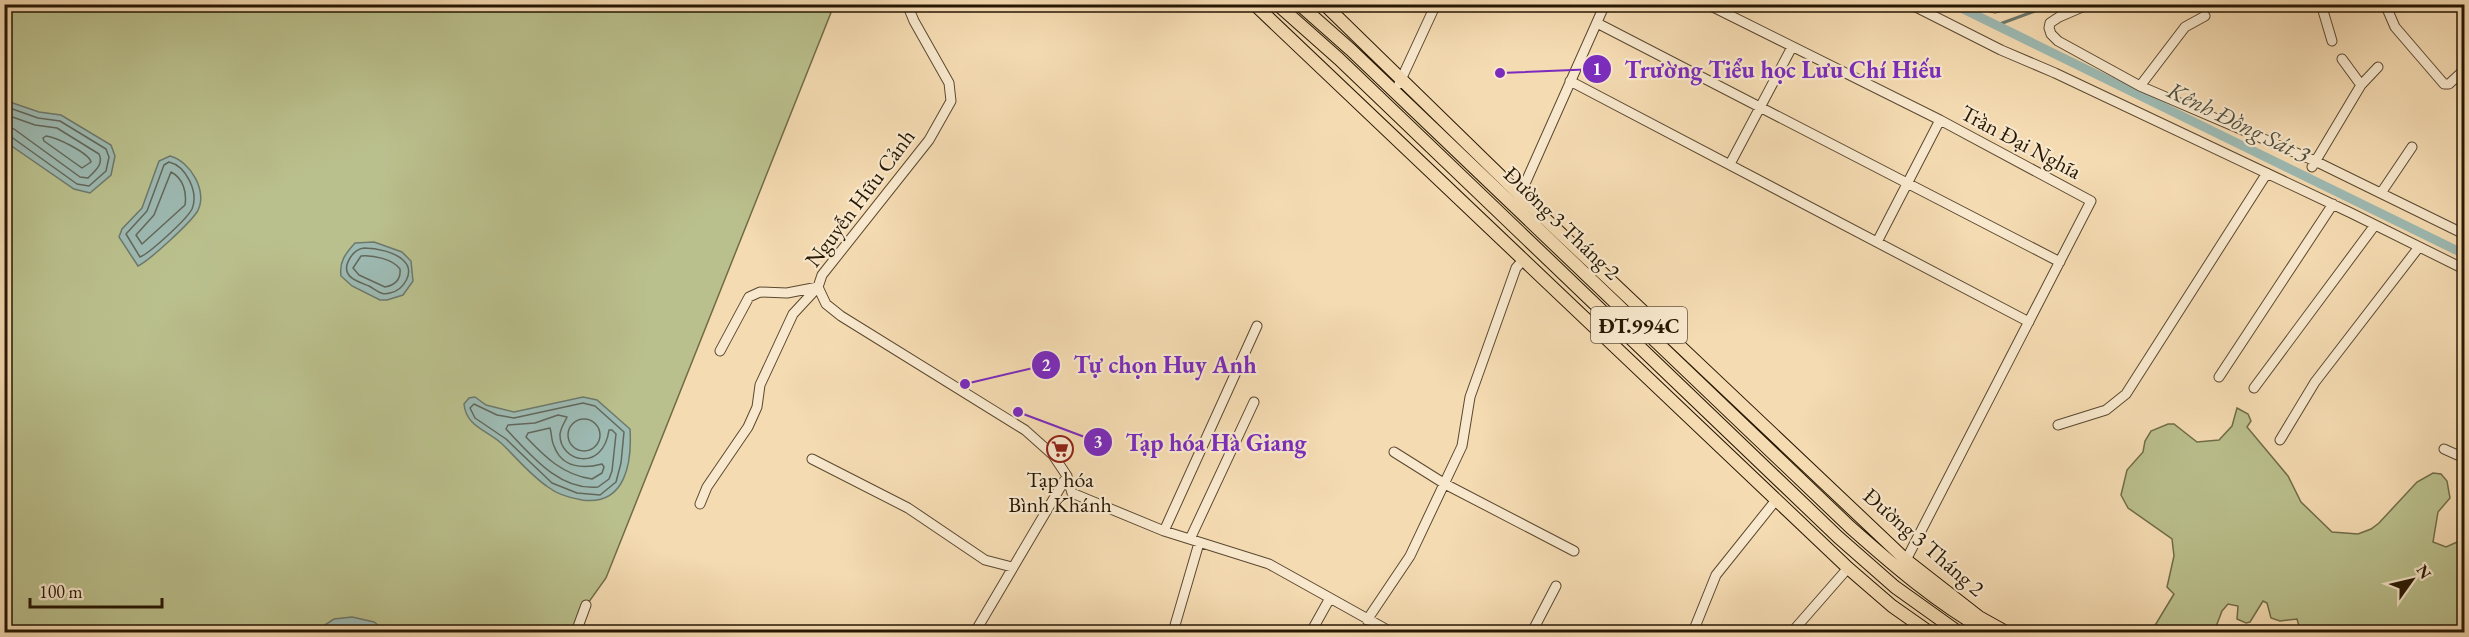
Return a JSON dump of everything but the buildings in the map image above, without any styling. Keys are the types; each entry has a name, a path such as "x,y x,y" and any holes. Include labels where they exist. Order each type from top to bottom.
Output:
{"main road":[{"name":"ĐT.994C","path":"1254,4 1848,568 1892,606 1929,633"},
{"name":"Đường 3 Tháng 2","path":"1277,4 1339,59 1838,537 1895,587 1958,633"},
{"name":"Đường 3 Tháng 2","path":"1299,4 1397,86 1517,200 1549,239 1898,570 1967,621 1988,633"},
{"name":"Đường 3 Tháng 2","path":"1324,4 1397,86"},
{"name":"Đường 3 Tháng 2","path":"1517,200 1559,231 1906,560 1979,617 2006,633"},
{"path":"1500,236 1511,224"},
{"path":"1549,239 1559,231"}],"street":[{"name":"Nguyễn Hữu Cảnh","path":"907,4 914,21 949,82 951,101 929,141 822,275 818,287 826,304 841,316 1025,430 1053,455 1067,476 1072,493 1164,531 1269,564 1391,633"},
{"path":"1397,86 1436,4"},
{"path":"1517,200 1605,4"},
{"name":"Trần Đại Nghĩa","path":"1707,4 1940,120 2091,201 2060,262"},
{"path":"1910,4 2001,50 2333,204 2464,269"},
{"path":"1978,4 1995,8 2012,4"},
{"path":"2089,4 2053,21 2049,28 2051,34 2069,47 2140,86 2380,193 2464,234"},
{"path":"2321,4 2332,41"},
{"path":"2385,4 2395,27 2444,84 2449,84 2464,70"},
{"path":"2140,86 2185,27 2205,16"},
{"path":"1598,22 2060,262 1906,560"},
{"path":"1730,164 1792,47"},
{"path":"2342,59 2361,85"},
{"path":"2314,164 2361,85 2378,67"},
{"path":"1570,81 2029,322"},
{"path":"1877,242 1940,120"},
{"path":"2380,193 2412,147"},
{"path":"2058,425 2106,410 2126,394 2266,173"},
{"path":"2218,377 2333,204"},
{"path":"2254,388 2374,225"},
{"path":"2280,440 2314,382 2419,247"},
{"path":"1367,620 1410,556 1462,446 1470,397 1516,268 1524,259"},
{"path":"720,351 749,297 760,292 787,292 818,287"},
{"path":"700,504 707,487 748,427 757,407 760,384 793,314 818,287"},
{"path":"1164,531 1257,326"},
{"path":"1173,633 1194,541 1254,402"},
{"path":"2444,449 2464,458"},
{"path":"1394,452 1444,484 1574,551"},
{"path":"812,459 908,508 985,560 1012,567"},
{"path":"975,633 1067,476"},
{"path":"1694,633 1716,574 1776,500"},
{"path":"1792,633 1848,568"},
{"path":"1532,633 1556,586"},
{"path":"1311,633 1330,598"},
{"path":"576,633 586,605"},
{"path":"600,633 621,633"}],"green space":[{"path":"4,5 834,5 606,578 588,603 576,632 5,632"},
{"path":"2237,408 2248,414 2251,421 2247,427 2288,476 2301,502 2332,532 2358,534 2371,529 2417,482 2433,473 2441,474 2447,481 2450,498 2438,512 2433,542 2446,547 2464,539 2464,632 2296,632 2299,626 2297,619 2280,621 2271,618 2267,603 2263,601 2250,622 2246,623 2237,619 2238,606 2228,604 2222,611 2214,632 2151,632 2174,594 2167,587 2174,556 2172,539 2128,508 2121,495 2127,470 2143,452 2145,441 2151,431 2174,424 2197,442 2219,440 2232,426"}],"water":[{"path":"4,100 39,112 61,115 111,145 115,156 111,175 90,193 74,189 13,147 5,138"},
{"path":"170,156 184,164 195,178 201,196 200,204 193,218 178,233 138,266 119,237 122,229 142,208 159,161"},
{"path":"374,242 402,252 411,261 413,281 403,295 380,300 352,286 341,276 344,258 355,243"},
{"path":"475,397 486,405 514,412 583,397 597,400 630,429 630,455 623,479 617,489 597,500 582,500 556,492 535,477 501,443 473,423 464,404 469,398"},
{"path":"352,617 374,622 387,632 314,632 334,619"}],"waterway":[{"name":"Kênh Đồng Sát 3","path":"1953,4 2464,254"},
{"path":"1997,25 2054,4"}],"place":[{"name":"Trường Tiểu học Lưu Chí Hiếu","path":"1500,73"},
{"name":"Tự chọn Huy Anh","path":"965,384"},
{"name":"Tạp hóa Hà Giang","path":"1018,412"},
{"name":"Tạp hóa Bình Khánh","path":"1060,449"}]}
